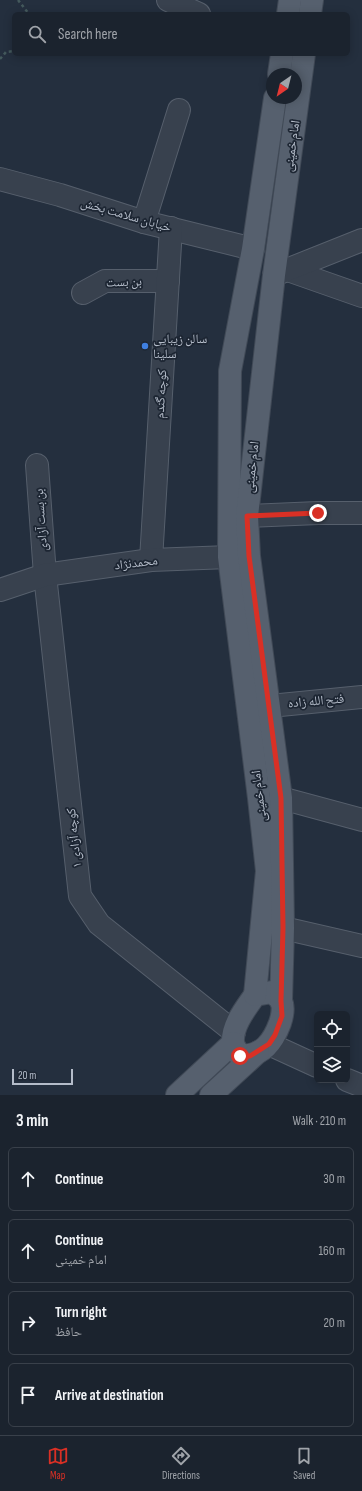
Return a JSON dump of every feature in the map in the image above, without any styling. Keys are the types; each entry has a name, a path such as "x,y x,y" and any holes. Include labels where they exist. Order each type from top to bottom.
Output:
{"main road":[{"path":"288,12 290,0"},
{"path":"310,12 312,0"},
{"path":"280,68 282,56"},
{"name":"امام خمینی","path":"264,1048 275,1035 282,1016 283,928 281,798 249,556 247,516 280,272 304,56"},
{"name":"امام خمینی","path":"255,995 267,871 260,798 229,557 230,371 253,249 274,104"},
{"path":"177,1095 234,1037 243,1011 255,995 272,992 281,1001"},
{"path":"234,1037 240,1056 250,1056 264,1048"},
{"path":"222,1091 264,1048"}],"street":[{"path":"168,0 195,12"},
{"path":"144,222 179,110"},
{"name":"خیابان سلامت بخش","path":"0,179 60,195 144,222 253,249"},
{"name":"کوچه گندم","path":"151,560 171,228"},
{"path":"280,272 362,240"},
{"path":"280,272 362,296"},
{"name":"بن بست","path":"83,293 105,281 168,281"},
{"name":"بن بست آزادی","path":"37,465 45,576"},
{"path":"247,516 362,513"},
{"name":"محمدنژاد","path":"0,590 45,576 151,560 229,557"},
{"name":"کوچه آزادی ۱","path":"45,576 80,896 100,924 234,1037"},
{"name":"فتح الله زاده","path":"270,706 362,697"},
{"path":"281,798 362,820"},
{"path":"283,928 362,946"},
{"path":"264,1048 314,1065"},
{"path":"350,1081 362,1086"}],"path":[{"path":"18,0 27,12"},
{"path":"0,59 6,52 12,51"}],"place":[{"name":"سالن زیبایی سلینا","path":"145,346"}],"route":[{"path":"240,1056 250,1056 269,1044 275,1035 282,1016 283,928 281,798 249,556 247,516 318,513"}]}
